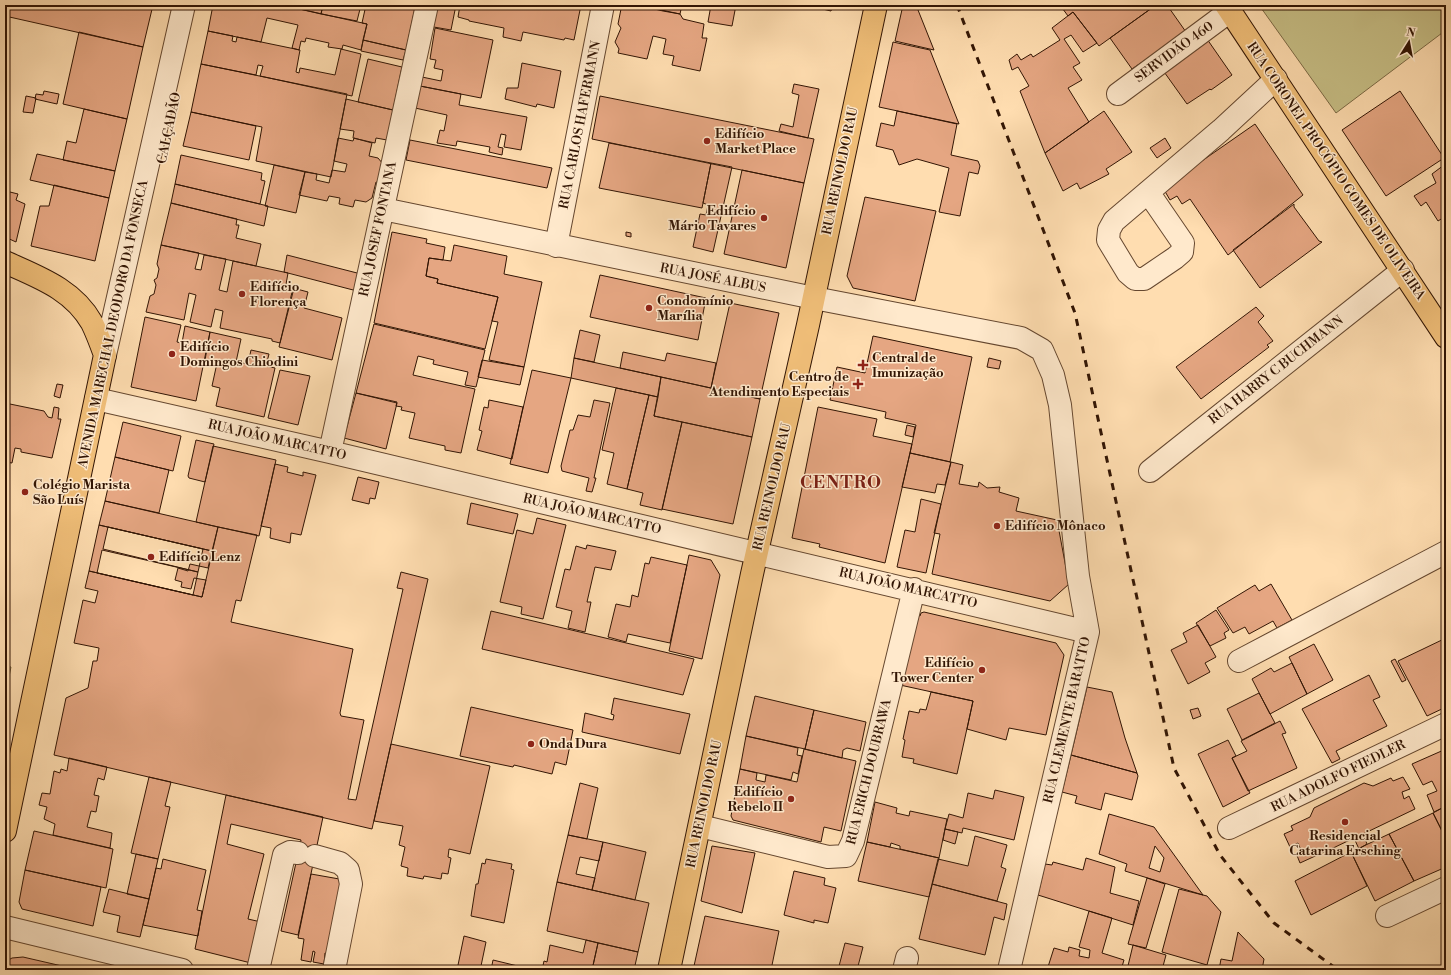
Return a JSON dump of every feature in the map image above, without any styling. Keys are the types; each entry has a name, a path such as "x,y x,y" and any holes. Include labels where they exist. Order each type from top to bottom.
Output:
{"main road":[{"name":"RUA REINOLDO RAU","path":"669,970 757,553 814,298 876,5"},
{"name":"RUA CORONEL PROCÓPIO GOMES DE OLIVEIRA","path":"1228,8 1446,336"},
{"path":"5,262 49,282 70,295 92,323 105,355"},
{"name":"AVENIDA MARECHAL DEODORO DA FONSECA","path":"5,831 105,355"}],"street":[{"name":"CALÇADÃO","path":"115,312 107,284 170,5"},
{"name":"AVENIDA MARECHAL DEODORO DA FONSECA","path":"105,355 184,5"},
{"name":"CALÇADÃO","path":"115,312 133,291 196,5"},
{"name":"RUA JOSEF FONTANA","path":"330,452 427,5"},
{"name":"RUA CARLOS HAFERMANN","path":"556,246 603,5"},
{"name":"SERVIDÃO 460","path":"1118,94 1228,8"},
{"path":"1148,192 1221,130 1276,79"},
{"name":"RUA JOSÉ ALBUS","path":"383,209 556,246 1021,338 1042,350"},
{"name":"RUA HARRY C BUCHMANN","path":"1150,471 1403,270"},
{"name":"RUA CLEMENTE BARATTO","path":"1009,970 1088,632 1078,576 1060,405 1054,375 1042,350"},
{"name":"RUA JOÃO MARCATTO","path":"96,399 330,452 914,589 1088,632"},
{"path":"1239,661 1446,552"},
{"name":"RUA ERICH DOUBRAWA","path":"700,826 828,857 846,856 853,841 914,589"},
{"name":"RUA ADOLFO FIEDLER","path":"1229,828 1446,724"},
{"path":"258,970 284,855 290,852 307,854 340,863 348,870 351,884 334,970"},
{"path":"1387,916 1446,888"},
{"path":"5,927 182,970"}],"shaded area":[{"path":"1259,5 1446,5 1446,30 1336,113"},
{"path":"5,666 11,667 5,696"}],"building":[{"path":"5,5 153,5 143,47 5,16"},
{"path":"213,5 282,5 367,24 361,50 343,45 342,49 328,47 329,43 306,38 305,42 301,41 299,50 292,48 298,25 267,18 261,42 208,31"},
{"path":"282,5 323,5 321,14"},
{"path":"323,5 361,5 357,21 321,14"},
{"path":"366,5 404,5 415,8 406,50 363,40 367,24 362,23"},
{"path":"432,5 456,5 451,30 428,26"},
{"path":"460,5 581,5 574,40 565,38 564,40 523,32 521,41 503,37 504,28 469,21 458,17"},
{"path":"627,5 638,5 680,14 683,19 704,24 702,38 707,38 700,71 672,65 674,56 663,54 666,39 653,36 647,59 618,53 619,49 615,42 621,28 618,24 621,9"},
{"path":"638,5 664,5 663,11"},
{"path":"664,5 682,5 680,14 663,11"},
{"path":"711,5 736,5 732,26 708,22"},
{"path":"743,5 758,5 758,8"},
{"path":"806,5 833,5 831,11"},
{"path":"903,5 916,5 934,50 895,41"},
{"path":"1060,5 1156,5 1099,46 1073,12 1068,16"},
{"path":"1156,5 1167,5 1186,32 1132,69 1110,38"},
{"path":"1073,12 1097,43 1083,52 1071,35 1064,39 1080,63 1073,67 1082,80 1068,88 1089,122 1045,153 1020,91 1029,86 1018,67 1012,70 1009,60 1017,54 1021,60 1031,54 1033,57 1060,40 1052,28"},
{"path":"435,28 493,40 481,98 420,86 422,77 441,81 443,70 434,68 436,60 430,59"},
{"path":"208,31 233,36 232,41 236,42 237,37 300,50 296,72 299,73 300,68 335,75 341,49 361,54 352,96 260,76 263,66 258,65 256,75 201,64"},
{"path":"79,32 143,47 127,119 63,104"},
{"path":"1207,39 1232,75 1211,90 1210,89 1187,104 1162,69"},
{"path":"363,40 406,50 403,60 361,51"},
{"path":"893,42 930,50 959,124 879,107"},
{"path":"368,59 402,67 393,110 358,102"},
{"path":"522,63 561,71 554,108 537,104 536,107 505,99 507,88 518,88"},
{"path":"201,64 347,94 331,177 256,161 262,127 191,112"},
{"path":"794,84 819,89 808,138 779,131 781,124 793,127 799,95 792,93"},
{"path":"420,86 461,94 459,105 527,117 521,150 504,147 506,135 501,134 498,147 503,148 502,155 489,152 490,147 457,141 456,146 437,143 440,130 444,131 447,115 415,108"},
{"path":"44,91 59,94 57,104 35,99 36,94 43,95"},
{"path":"1400,91 1444,158 1386,196 1342,130"},
{"path":"26,96 36,98 33,113 23,112"},
{"name":"Edifício Market Place","path":"600,96 814,139 804,183 592,139"},
{"path":"346,99 393,110 387,140 376,138 375,143 353,138 354,131 340,129"},
{"path":"84,109 127,119 115,171 63,160 67,141 76,143"},
{"path":"897,111 957,124 951,155 978,161 980,166 978,174 969,172 960,216 939,212 949,168 917,159 899,165 893,150 876,146 881,123 894,126"},
{"path":"1104,111 1132,152 1106,169 1109,174 1080,189 1077,183 1063,191 1045,153"},
{"path":"191,112 256,126 249,160 183,146"},
{"path":"1255,124 1303,195 1228,255 1190,199 1182,204 1177,196 1170,200 1163,188"},
{"path":"338,138 353,141 354,138 372,143 369,156 378,158 383,164 379,183 376,182 372,198 366,202 355,200 353,207 339,204 340,198 329,196 327,201 299,195 305,172 317,174 316,180 329,183 332,170 345,172 347,164 334,161"},
{"path":"1165,138 1171,148 1157,158 1150,148"},
{"path":"410,140 552,168 547,188 406,160"},
{"path":"609,143 711,163 702,208 599,188"},
{"path":"37,154 115,171 109,198 30,180"},
{"path":"181,155 262,173 261,180 265,181 260,204 175,184"},
{"path":"711,163 732,167 713,252 693,247 700,214 706,215 708,205 703,203"},
{"path":"274,165 305,172 296,213 265,206"},
{"path":"1444,165 1446,168 1446,216 1438,221 1426,202 1421,206 1414,196 1436,183 1432,174"},
{"name":"Edifício Mário Tavares","path":"742,170 804,183 786,268 724,254"},
{"path":"175,184 268,206 264,226 171,203"},
{"path":"54,185 109,198 95,261 31,246 40,206 49,206"},
{"path":"10,192 18,194 16,200 25,204 16,242 5,237 5,193"},
{"path":"865,197 936,211 915,301 853,288 847,276"},
{"path":"171,203 237,219 236,225 239,225 236,238 261,244 256,266 161,245"},
{"path":"1294,204 1294,207 1319,241 1322,242 1260,288 1233,250"},
{"path":"392,232 427,239 426,243 445,247 443,260 429,258 426,276 438,279 437,283 498,297 485,349 374,323"},
{"path":"626,232 631,233 631,237 626,236"},
{"name":"Edifício Florença","path":"161,245 199,253 195,269 201,270 204,255 226,259 219,290 227,292 233,261 288,273 285,290 293,292 280,343 272,341 272,339 220,328 223,311 215,309 211,327 190,322 196,295 189,293 184,320 146,312 150,296 154,294 156,285 154,280 157,278 159,269 157,264"},
{"path":"454,245 507,256 504,274 542,282 524,367 489,360 498,322 492,321 498,297 437,283 438,279 426,276 429,258 451,261"},
{"path":"287,255 361,274 357,291 284,272"},
{"name":"Condomínio Marília","path":"600,275 706,298 698,340 590,317"},
{"path":"293,288 308,292 304,308 342,318 332,360 279,347"},
{"path":"730,303 779,313 760,399 711,388"},
{"path":"1256,307 1264,316 1258,322 1273,341 1267,345 1269,347 1201,399 1176,367"},
{"name":"Edifício Domingos Chiodini","path":"145,317 181,325 177,342 182,343 185,326 210,332 196,401 131,387"},
{"path":"374,324 485,350 476,387 465,385 468,372 433,364 434,360 418,356 413,375 475,389 461,453 445,450 445,446 409,438 415,413 401,410 402,407 396,406 397,402 356,393"},
{"path":"580,330 600,335 594,362 574,358"},
{"path":"210,332 241,339 236,362 248,364 251,350 269,354 266,366 275,368 264,417 216,406 220,388 212,386 217,363 205,360"},
{"path":"873,336 972,357 950,462 910,453 916,425 885,418 886,412 830,400 837,367 865,373"},
{"path":"623,352 665,361 667,353 716,363 711,388 620,368"},
{"path":"574,358 661,377 658,397 571,378"},
{"path":"989,358 1001,361 999,369 987,367"},
{"path":"482,360 524,367 520,385 478,377"},
{"path":"280,370 310,376 298,425 268,418"},
{"path":"532,370 571,378 548,473 510,464"},
{"path":"661,377 760,399 752,437 654,416"},
{"path":"57,384 63,385 60,398 54,396"},
{"path":"616,388 649,395 627,489 607,484 614,453 602,450"},
{"path":"356,393 397,403 386,449 344,438"},
{"path":"649,395 658,397 654,416 682,422 662,510 640,505 643,493 627,489"},
{"path":"489,400 523,407 512,459 477,450 482,431 479,430 484,407 488,408"},
{"path":"594,400 610,403 592,492 586,491 589,478 562,471 561,466 570,430 573,430 578,415 590,417"},
{"path":"5,403 44,411 48,417 52,418 54,407 59,408 58,419 61,419 52,458 21,452 21,449 15,448 12,463 5,462"},
{"path":"818,407 877,419 873,436 912,444 885,563 819,547 820,544 792,538"},
{"path":"123,422 181,436 173,471 115,457"},
{"path":"682,422 752,437 733,524 662,509"},
{"path":"907,425 915,427 913,437 905,435"},
{"path":"196,440 214,444 205,482 189,478 188,476"},
{"path":"213,446 276,460 259,536 196,522"},
{"path":"910,453 951,462 945,485 937,484 935,493 902,487"},
{"path":"115,457 169,470 159,513 105,501"},
{"name":"Edifício Mônaco","path":"951,462 963,465 959,484 978,487 979,482 987,488 1000,487 999,492 1019,498 1016,511 1057,520 1069,584 1050,601 932,574 940,534 934,533"},
{"path":"275,464 288,467 287,472 303,476 303,472 316,475 301,535 291,533 290,543 270,538 271,528 261,526"},
{"path":"358,477 379,482 375,499 370,498 369,504 352,500"},
{"path":"921,499 941,504 926,573 897,567 905,530 915,532"},
{"path":"105,501 218,527 212,551 99,525"},
{"path":"471,503 518,514 513,534 467,524"},
{"path":"537,518 566,525 543,619 521,614 522,607 500,602 517,530 533,534"},
{"name":"Edifício Lenz","path":"99,525 212,551 208,568 190,564 188,571 178,568 175,580 182,582 181,587 191,589 194,578 206,580 202,597 89,571"},
{"path":"108,527 203,549 198,572 103,549"},
{"path":"218,527 257,535 241,601 236,600 231,622 353,649 340,713 341,716 364,720 348,799 356,800 403,589 397,588 401,572 428,579 372,829 54,755 66,698 88,688 93,661 97,661 99,648 74,643 83,600 95,603 98,591 85,588 89,571 202,597"},
{"path":"587,545 616,551 611,570 595,567 587,602 591,602 585,632 568,628 572,611 556,607 565,569 570,570 576,546 586,549"},
{"path":"102,550 198,572 193,595 97,573"},
{"path":"689,555 711,560 720,575 702,659 669,651"},
{"path":"651,557 687,565 670,643 628,634 626,642 608,637 616,604 630,607 632,595 638,597 645,563 649,564"},
{"path":"1271,584 1292,620 1277,628 1273,621 1249,634 1245,627 1233,633 1217,608 1255,585 1259,591"},
{"path":"1216,610 1229,630 1224,633 1226,638 1210,646 1196,623"},
{"path":"491,611 694,659 683,695 482,649"},
{"name":"Edifício Tower Center","path":"924,612 1056,643 1064,655 1046,735 1009,728 1006,740 967,729 973,701 900,685 918,615 920,616 921,613"},
{"path":"1198,625 1216,657 1205,663 1210,672 1188,684 1171,650 1187,642 1183,633"},
{"path":"1446,638 1446,707 1427,716 1398,661"},
{"path":"1314,644 1333,680 1307,694 1289,657"},
{"path":"1395,659 1406,680 1402,682 1391,661"},
{"path":"1292,663 1307,694 1270,714 1252,679 1271,668 1274,672"},
{"path":"1369,675 1380,697 1373,700 1387,726 1336,751 1340,759 1332,763 1302,709"},
{"path":"1087,687 1112,692 1137,773 1071,755"},
{"path":"931,692 973,701 957,774 913,763 914,759 902,757 905,740 903,739 909,711 919,713 920,709 926,710"},
{"path":"1259,693 1275,723 1242,740 1227,709"},
{"path":"755,696 814,710 805,749 746,736"},
{"path":"614,698 690,714 680,754 582,732 585,713 613,720 614,715 611,714"},
{"path":"471,707 573,730 566,765 555,762 552,774 514,765 513,767 460,756"},
{"path":"1198,708 1201,716 1193,719 1190,710"},
{"path":"814,710 866,722 860,751 847,748 843,750 842,758 805,749"},
{"path":"1280,721 1286,733 1282,734 1297,768 1248,791 1232,758 1247,751 1241,741"},
{"path":"746,736 798,748 797,755 802,756 798,774 793,772 791,780 740,769"},
{"path":"1228,740 1236,756 1232,758 1250,793 1223,807 1198,754"},
{"path":"391,744 490,766 470,854 449,849 448,857 451,858 448,874 442,873 441,879 424,876 423,879 407,876 408,868 401,866 405,847 399,845 403,826 374,821"},
{"name":"Edifício Rebelo II","path":"804,749 856,761 841,831 824,827 821,842 733,820 731,816 740,769 757,773 756,780 765,782 766,775 797,782"},
{"path":"1446,749 1446,806 1434,812 1427,795 1437,791 1432,781 1423,785 1412,764"},
{"path":"1071,755 1137,773 1138,776 1132,800 1105,793 1101,810 1075,803 1077,796 1062,792"},
{"path":"69,758 107,767 104,780 98,778 94,795 99,796 96,812 91,811 87,827 112,833 110,848 53,835 55,824 44,819 47,807 39,805 42,793 50,794 54,771 60,773 61,769 67,771"},
{"path":"149,777 171,782 165,806 170,807 158,859 131,853"},
{"name":"Residencial Catarina Ersching","path":"1403,777 1410,789 1402,792 1404,799 1409,796 1415,809 1363,834 1367,844 1359,849 1354,838 1329,850 1327,853 1324,852 1300,863 1296,853 1301,850 1298,843 1290,847 1284,834 1293,830 1291,826 1310,817 1314,808 1364,783 1373,786 1391,778 1393,781"},
{"path":"580,783 598,788 587,839 568,835"},
{"path":"995,790 1024,797 1014,840 963,828 962,833 945,829 949,814 963,818 968,793 993,799"},
{"path":"226,795 323,817 298,935 281,931 301,840 231,824 227,844 264,854 248,919 261,922 251,963 195,949"},
{"path":"875,802 897,808 896,813 909,816 910,811 947,819 939,858 900,849 900,846 891,843 890,847 867,842"},
{"path":"1446,806 1446,839 1433,813"},
{"path":"1433,813 1446,839 1446,867 1414,881 1389,834"},
{"path":"1109,814 1154,827 1203,895 1125,871 1127,864 1099,854","holes":["1155,846 1164,858 1160,872 1149,868"]},
{"path":"945,829 958,832 955,844 943,840"},
{"path":"34,831 113,849 106,888 25,870"},
{"path":"1389,834 1414,881 1375,901 1351,852"},
{"path":"568,835 603,842 599,861 580,857 576,874 595,878 592,890 557,882"},
{"path":"975,836 1007,845 1001,867 1006,869 997,901 932,884 938,859 968,866"},
{"path":"603,842 646,852 635,900 592,890"},
{"path":"867,842 939,858 929,897 858,881"},
{"path":"712,846 755,853 742,913 701,901"},
{"path":"1351,852 1367,886 1311,915 1295,881"},
{"path":"136,854 158,859 149,899 127,894"},
{"path":"1086,858 1115,867 1110,893 1139,901 1133,925 1038,895 1045,864 1052,865 1053,862 1083,870"},
{"path":"163,859 206,870 197,910 202,911 198,936 143,925 156,868 161,869"},
{"path":"486,859 512,864 511,869 514,870 504,923 471,916 476,884 478,884 482,863 485,864"},
{"path":"25,870 101,887 93,926 22,909 19,902"},
{"path":"794,871 825,878 824,885 836,888 828,923 814,920 814,923 784,915"},
{"path":"311,874 345,880 333,955 325,953 324,964 313,962 315,952 313,951 311,962 301,960 304,939 298,938"},
{"path":"1147,878 1165,884 1146,948 1128,944"},
{"path":"557,882 649,903 638,952 547,931"},
{"path":"932,884 1007,904 1004,920 994,917 985,955 919,939"},
{"path":"109,889 149,899 140,937 117,932 120,916 103,912"},
{"path":"1179,889 1207,896 1221,912 1207,965 1162,952"},
{"path":"1089,911 1112,918 1102,953 1124,960 1121,970 1047,970 1054,948 1068,952 1069,947 1080,950 1079,956 1089,958 1090,950 1079,947"},
{"path":"705,916 779,931 771,970 714,970 694,966"},
{"path":"1238,932 1264,959 1262,970 1219,970 1221,959 1232,961"},
{"path":"464,936 486,942 481,966 485,967 484,970 457,970"},
{"path":"586,940 598,943 592,970 542,970 544,961 547,962 550,945 583,953"},
{"path":"598,943 638,952 634,970 592,970"},
{"path":"845,943 863,947 857,970 838,970"},
{"path":"1133,945 1166,955 1162,970 1127,970"},
{"path":"23,957 62,966 62,970 5,970 5,962 12,958"},
{"path":"493,960 534,970 491,970"}],"railway":[{"path":"957,5 1075,313 1174,768 1220,855 1274,923 1338,970"}],"place":[{"name":"Edifício Market Place","path":"707,141"},
{"name":"Edifício Mário Tavares","path":"764,218"},
{"name":"Edifício Florença","path":"242,294"},
{"name":"Condomínio Marília","path":"649,308"},
{"name":"Edifício Domingos Chiodini","path":"172,354"},
{"name":"Central de Imunização","path":"863,365"},
{"name":"Centro de Atendimento Especiais","path":"858,384"},
{"name":"Colégio Marista São Luís","path":"25,492"},
{"name":"Edifício Mônaco","path":"997,526"},
{"name":"Edifício Lenz","path":"151,557"},
{"name":"Edifício Tower Center","path":"982,670"},
{"name":"Onda Dura","path":"531,744"},
{"name":"Edifício Rebelo II","path":"791,799"},
{"name":"Residencial Catarina Ersching","path":"1345,822"}],"district":[{"name":"CENTRO","path":"841,483"}]}
